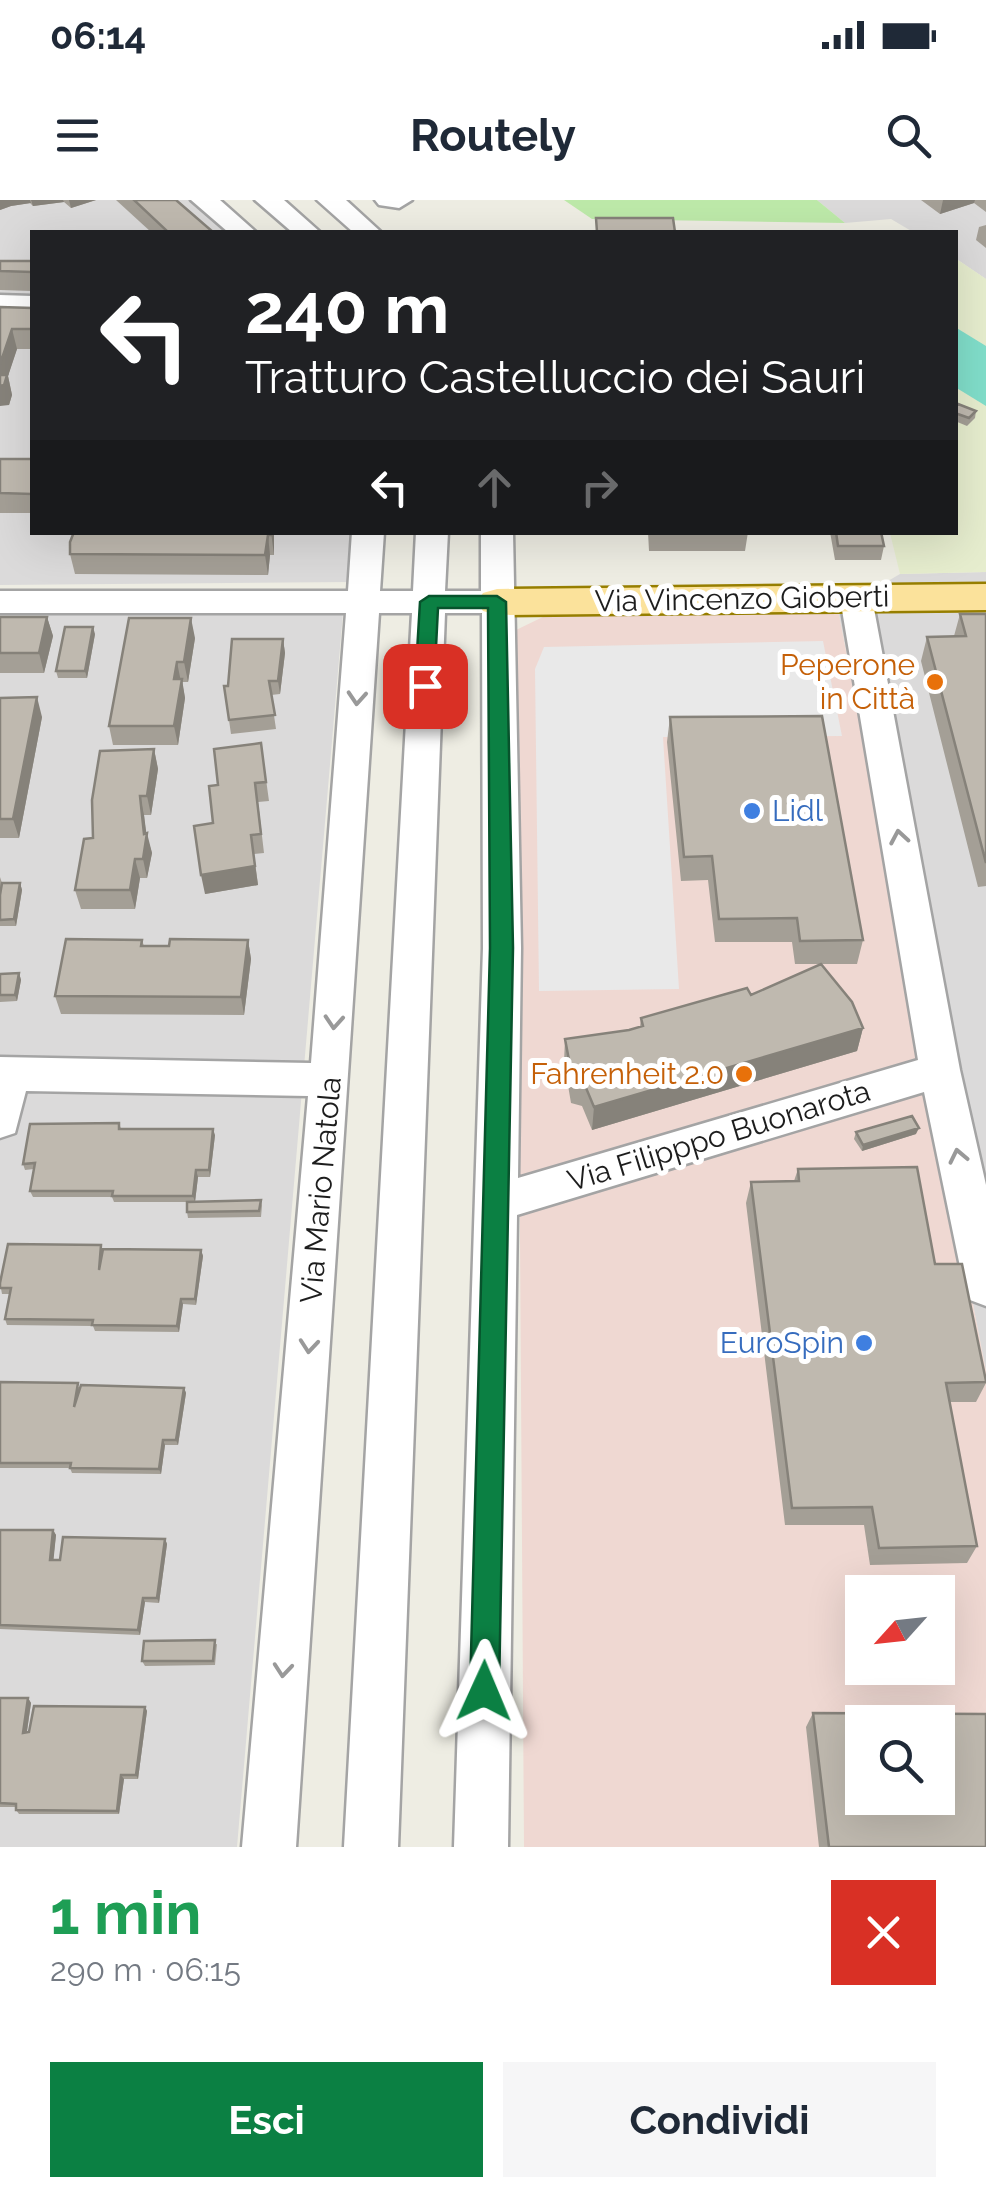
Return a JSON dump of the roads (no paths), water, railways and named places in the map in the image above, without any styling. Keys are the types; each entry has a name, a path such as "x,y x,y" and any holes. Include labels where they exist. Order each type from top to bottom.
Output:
{"main road":[{"name":"Via Vincenzo Gioberti","path":"497,602 986,596"}],"street":[{"path":"204,200 240,230"},
{"path":"268,200 305,230"},
{"path":"330,200 366,230"},
{"path":"388,200 399,200"},
{"path":"0,304 30,304"},
{"name":"Via Mario Natola","path":"269,1847 330,1080 368,535"},
{"path":"371,1847 432,535"},
{"path":"480,1847 502,913 497,535"},
{"path":"856,598 940,1070 986,1286"},
{"path":"0,602 497,602"},
{"name":"Via Filipppo Buonarota","path":"498,1203 940,1070"},
{"path":"0,1121 4,1074 330,1080"}],"place":[{"name":"Peperone in Città","path":"935,682"},
{"name":"Lidl","path":"752,811"},
{"name":"Fahrenheit 2.0","path":"744,1074"},
{"name":"EuroSpin","path":"864,1343"}]}
